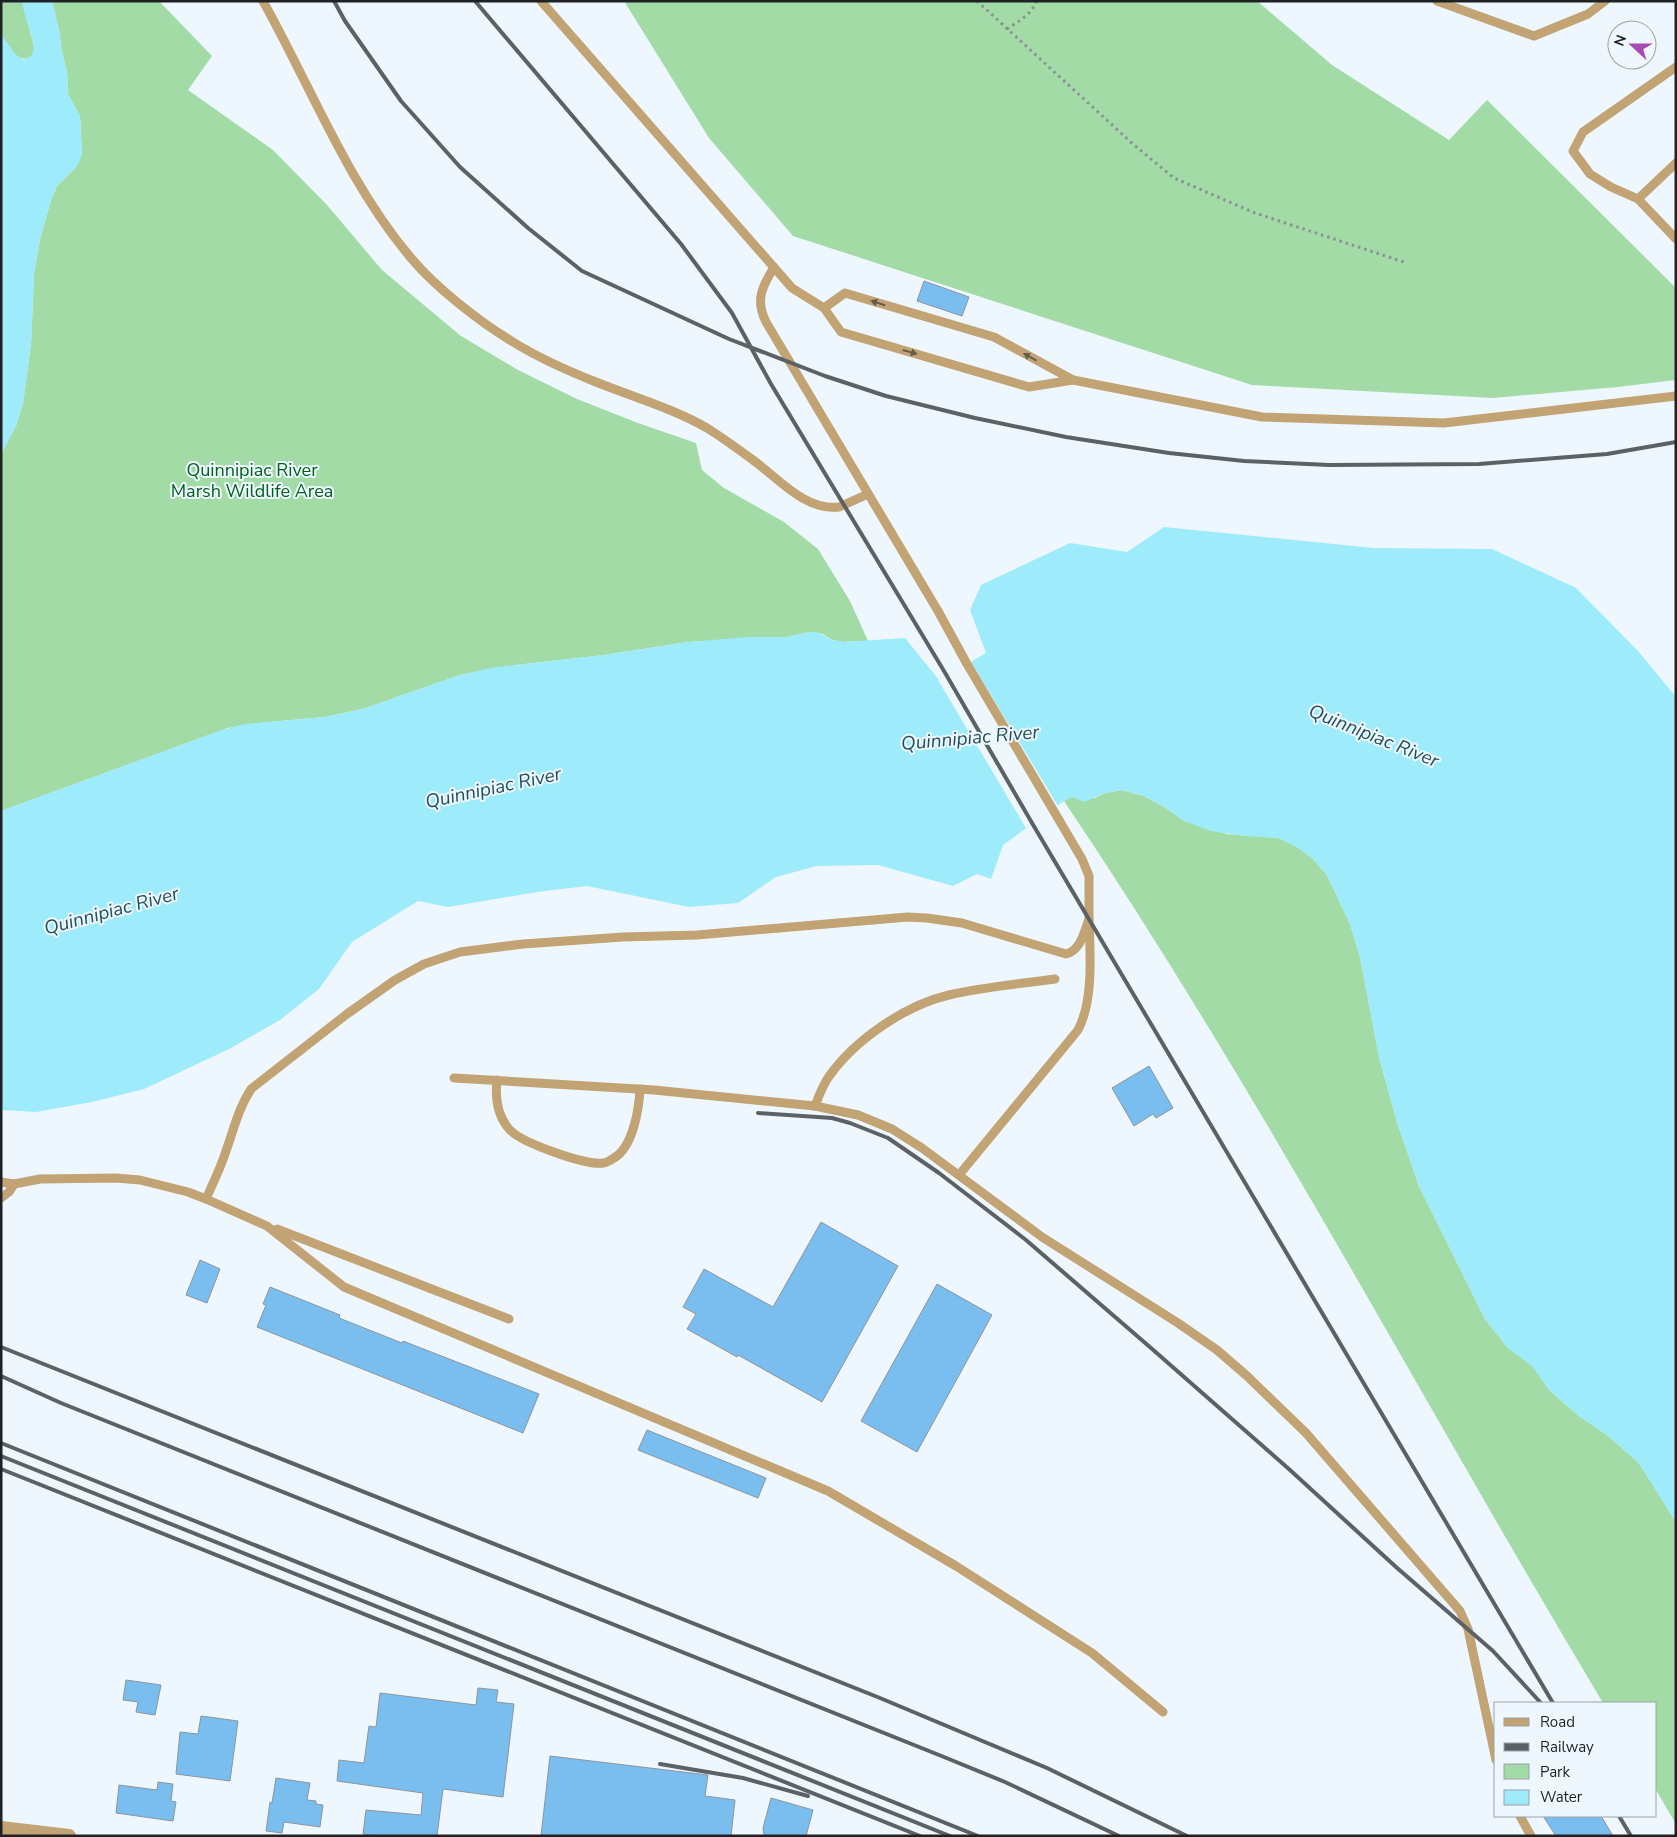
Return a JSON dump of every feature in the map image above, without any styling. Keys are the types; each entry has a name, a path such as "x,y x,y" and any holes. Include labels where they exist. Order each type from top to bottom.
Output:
{"street":[{"path":"1,1828 69,1836"}],"lane":[{"path":"263,1 353,173 382,220 412,260 448,294 484,323 513,342 555,364 594,382 696,422 809,501 824,506 839,507 868,494"},
{"path":"541,1 792,288 824,308 840,332 1029,387 1073,380"},
{"path":"1437,1 1534,36 1588,14 1605,1"},
{"path":"1676,67 1583,132 1573,152 1590,174 1611,187 1638,198 1676,240"},
{"path":"1638,198 1676,163"},
{"path":"774,267 763,285 760,301 761,311 781,348 938,611 1087,868 1089,876 1089,972 1085,1010 1081,1025 960,1175"},
{"path":"824,308 845,293 994,337 1073,380 1262,417 1444,424 1676,396"},
{"path":"206,1199 227,1150 242,1102 251,1089 346,1014 395,980 424,964 440,958 480,949 523,944 623,937 697,935 908,917 962,923 1066,954 1073,952 1078,946 1089,919"},
{"path":"815,1106 826,1082 843,1060 878,1028 912,1009 929,1001 964,992 1055,980"},
{"path":"454,1078 640,1089 815,1106 850,1113 878,1122 922,1148 1042,1237 1178,1323 1217,1350 1267,1393 1306,1434 1460,1612 1468,1629 1494,1751"},
{"path":"497,1080 495,1095 497,1108 510,1131 522,1139 569,1157 603,1163 615,1158 628,1141 635,1122 640,1089"},
{"path":"1,1182 14,1184 40,1179 116,1178 155,1184 188,1192 267,1226 509,1319"},
{"path":"1,1198 9,1192 14,1184"},
{"path":"267,1226 344,1287 828,1491 956,1566 1092,1654 1163,1712"},
{"path":"1521,1817 1531,1836"}],"path":[{"path":"977,1 1134,145 1174,178 1255,213 1406,263"},
{"path":"1007,29 1023,18 1035,5 1036,1"}],"green space":[{"path":"1,1 22,1 35,50 26,59 15,55 3,38 1,33"},
{"name":"Quinnipiac River Marsh Wildlife Area","path":"52,1 159,1 212,56 188,90 273,150 327,205 382,270 461,336 518,370 577,399 696,443 702,470 724,488 784,522 818,549 850,601 868,641 843,642 833,640 822,634 810,632 787,637 688,642 604,655 516,665 460,675 363,709 325,717 228,728 1,811 1,454 16,426 23,403 31,344 34,274 40,239 57,186 74,169 82,154 80,116 68,94 67,72"},
{"path":"624,1 1257,1 1332,65 1449,140 1487,100 1676,288 1676,380 1493,398 1252,385 793,236 709,138"},
{"path":"1122,790 1144,796 1184,821 1227,834 1278,838 1295,845 1312,858 1327,875 1350,924 1360,957 1379,1057 1397,1122 1419,1186 1485,1319 1508,1348 1532,1365 1550,1391 1579,1416 1607,1435 1639,1463 1676,1522 1676,1824 1657,1792 1657,1702 1602,1702 1273,1135 1136,911 1064,801 1073,796 1095,798 1105,793"}],"water":[{"path":"22,1 52,1 67,72 68,94 80,116 82,154 78,165 57,186 40,239 34,274 31,344 23,403 16,426 1,454 1,34 15,54 24,60 32,55 32,36"},
{"name":"Quinnipiac River","path":"1164,527 1374,548 1492,549 1576,588 1638,651 1676,697 1676,1522 1639,1463 1607,1435 1579,1416 1550,1391 1532,1366 1508,1348 1485,1319 1419,1186 1397,1122 1379,1057 1360,957 1350,924 1327,875 1312,858 1295,846 1278,838 1211,831 1184,821 1144,796 1122,790 1105,793 1084,802 1073,797 1064,801 1003,845 991,879 977,874 953,886 878,865 817,866 776,877 738,903 689,907 587,886 537,892 448,907 418,901 352,942 319,989 280,1020 229,1049 144,1089 92,1102 36,1112 1,1110 1,811 222,730 246,724 325,717 363,709 460,675 490,668 604,655 688,642 749,637 787,637 816,632 833,640 843,642 905,638 939,680 986,653 970,610 981,585 1070,543 1127,552"}],"pier":[{"path":"971,662 1058,806 1026,828 938,680"}],"building":[{"path":"924,281 969,297 962,316 917,301"},
{"path":"1149,1066 1173,1108 1156,1118 1153,1114 1134,1126 1112,1088"},
{"path":"821,1222 898,1266 822,1402 687,1329 696,1314 683,1307 704,1269 773,1307"},
{"path":"200,1260 220,1269 207,1303 186,1295"},
{"path":"937,1284 992,1315 917,1452 861,1421"},
{"path":"270,1287 340,1315 339,1318 539,1394 523,1433 257,1327 266,1305 263,1304"},
{"path":"647,1430 766,1478 758,1498 638,1450"},
{"path":"126,1680 161,1685 155,1715 136,1712 138,1702 123,1700"},
{"path":"478,1688 498,1690 496,1702 514,1704 503,1797 443,1789 437,1836 381,1836 363,1834 366,1810 421,1815 423,1793 337,1781 339,1760 364,1763 369,1726 376,1727 380,1693 476,1705"},
{"path":"201,1716 238,1721 230,1781 176,1774 180,1732 198,1734"},
{"path":"550,1756 708,1775 705,1796 735,1800 731,1836 541,1836"},
{"path":"276,1778 310,1783 307,1800 316,1801 316,1804 323,1805 320,1827 284,1822 282,1833 266,1831"},
{"path":"158,1782 173,1784 171,1801 176,1802 173,1821 116,1813 119,1785 157,1790"},
{"path":"771,1798 813,1810 806,1836 764,1836 763,1828"},
{"path":"1544,1817 1602,1817 1613,1836 1556,1836"}],"railway":[{"path":"334,1 345,21 401,101 460,167 528,228 582,271 729,339 825,376 886,396 975,418 1066,437 1169,453 1244,461 1329,465 1479,464 1607,454 1676,442"},
{"path":"475,1 681,244 732,313 771,384 944,671 1552,1702"},
{"path":"758,1113 832,1118 850,1123 888,1138 939,1173 1026,1240 1290,1470 1396,1567 1493,1651 1540,1702"},
{"path":"1,1347 880,1698 1047,1768 1187,1836"},
{"path":"1,1376 61,1403 1005,1782 1119,1836"},
{"path":"1,1443 978,1836"},
{"path":"1,1456 950,1836"},
{"path":"1,1469 920,1836"},
{"path":"660,1764 743,1778 808,1796"},
{"path":"1620,1817 1631,1836"}]}
